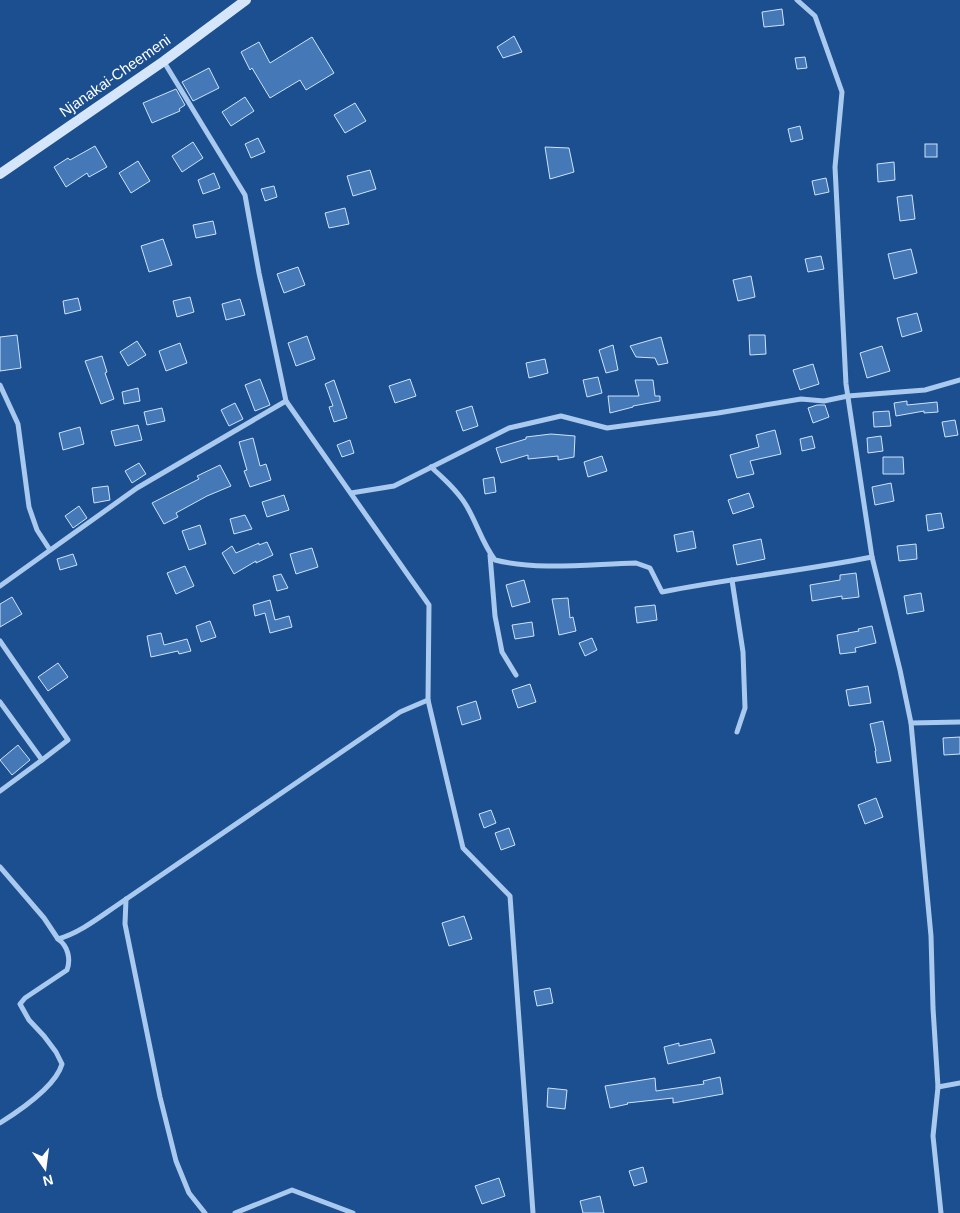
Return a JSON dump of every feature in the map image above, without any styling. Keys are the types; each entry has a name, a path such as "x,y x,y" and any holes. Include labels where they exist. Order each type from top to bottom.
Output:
{"main road":[{"name":"Njanakai-Cheemeni","path":"0,174 164,61 246,0"}],"street":[{"path":"797,0 815,16 842,92 835,168 848,396 872,557 911,722 931,936 938,1087 934,1136 942,1213"},
{"path":"164,61 246,195 259,273 286,401 429,605 428,700 463,848 510,896 533,1213"},
{"path":"351,493 394,486 509,428 562,416 607,428 718,413 801,399 824,401 848,396 925,390 960,380"},
{"path":"0,386 18,424 32,514 37,530 50,550"},
{"path":"0,586 137,488 286,401"},
{"path":"431,467 447,482 465,504 485,547 494,560 502,562 538,566 636,562 650,568 662,592 872,557"},
{"path":"490,554 495,616 500,643 502,652 516,675"},
{"path":"732,580 743,652 745,708 737,732"},
{"path":"0,641 68,740 0,791"},
{"path":"58,938 67,936 86,926 400,712 428,700"},
{"path":"0,702 42,760"},
{"path":"911,722 960,722"},
{"path":"0,867 64,943 69,963 67,970 24,998 20,1004 29,1020 56,1052 62,1064 60,1072 46,1087 0,1123"},
{"path":"126,899 125,924 156,1078 176,1161 189,1194 205,1213"},
{"path":"938,1087 960,1083"},
{"path":"235,1213 292,1190 353,1213"}],"building":[{"path":"782,9 784,25 764,27 762,12"},
{"path":"514,36 522,52 503,58 497,47"},
{"path":"312,37 334,73 306,90 300,80 270,98 252,68 250,70 241,52 259,42 270,63"},
{"path":"805,57 807,68 797,69 795,58"},
{"path":"209,68 219,88 193,101 182,82"},
{"path":"176,89 185,105 179,109 180,111 152,123 143,103"},
{"path":"245,97 254,111 231,126 222,112"},
{"path":"355,103 366,121 345,133 334,115"},
{"path":"800,126 803,139 791,142 788,129"},
{"path":"258,138 265,152 251,158 245,144"},
{"path":"193,142 203,158 182,172 172,156"},
{"path":"925,144 937,144 937,157 925,157"},
{"path":"95,146 107,167 89,177 87,173 66,187 54,167 68,158 70,160"},
{"path":"545,147 569,148 574,172 550,179"},
{"path":"138,161 150,181 131,193 119,173"},
{"path":"894,162 895,180 878,182 877,164"},
{"path":"370,170 376,189 353,196 347,176"},
{"path":"214,173 220,188 203,194 198,180"},
{"path":"826,178 829,192 815,195 812,181"},
{"path":"274,186 277,197 265,201 261,189"},
{"path":"912,195 915,219 900,221 897,197"},
{"path":"345,208 349,224 329,228 325,213"},
{"path":"213,221 216,234 196,238 193,225"},
{"path":"163,239 172,265 149,272 141,246"},
{"path":"911,249 917,273 894,279 888,254"},
{"path":"821,256 824,269 808,272 805,259"},
{"path":"298,267 305,285 284,293 277,274"},
{"path":"751,276 755,297 738,301 733,280"},
{"path":"190,297 194,312 177,317 173,301"},
{"path":"78,298 81,310 65,314 63,301"},
{"path":"240,299 245,315 226,320 222,304"},
{"path":"917,313 922,331 902,337 897,318"},
{"path":"17,335 21,368 0,371 0,337"},
{"path":"749,335 765,335 766,354 750,355"},
{"path":"307,336 315,359 296,366 288,343"},
{"path":"661,337 668,363 658,365 655,358 636,357 630,346"},
{"path":"137,341 146,355 128,366 120,352"},
{"path":"180,343 187,363 166,371 159,351"},
{"path":"613,345 618,370 606,373 599,350"},
{"path":"882,346 890,371 867,378 860,353"},
{"path":"102,356 107,372 105,373 114,399 101,404 85,361"},
{"path":"545,359 548,373 529,378 526,363"},
{"path":"813,364 819,384 800,390 793,370"},
{"path":"598,377 602,393 587,397 583,380"},
{"path":"260,379 270,405 255,411 245,385"},
{"path":"410,379 416,396 395,403 389,386"},
{"path":"334,380 347,418 334,422 329,407 333,406 325,384"},
{"path":"635,380 653,380 655,396 660,396 660,401 610,413 608,396 639,396"},
{"path":"138,388 140,401 124,404 122,392"},
{"path":"907,401 907,405 937,402 938,412 924,413 924,411 896,416 894,403"},
{"path":"235,403 243,419 229,426 221,410"},
{"path":"825,405 829,417 813,423 808,408"},
{"path":"472,406 478,426 463,431 456,411"},
{"path":"162,408 165,421 147,425 144,412"},
{"path":"889,411 891,426 874,427 873,412"},
{"path":"955,420 958,435 945,437 942,422"},
{"path":"138,425 142,440 115,446 111,431"},
{"path":"80,427 84,444 63,450 59,433"},
{"path":"775,430 781,454 750,461 754,474 737,478 730,455 759,447 756,435"},
{"path":"551,434 575,436 574,457 558,460 558,456 528,459 528,455 501,463 496,448 526,439 526,437"},
{"path":"812,436 815,448 802,451 800,439"},
{"path":"881,436 883,451 868,453 867,438"},
{"path":"253,438 260,466 266,464 271,480 250,487 244,471 247,470 239,442"},
{"path":"350,440 354,453 342,457 337,445"},
{"path":"602,456 607,471 588,477 584,462"},
{"path":"883,457 903,457 904,474 883,474"},
{"path":"139,463 146,474 132,483 125,471"},
{"path":"220,465 231,486 207,496 176,513 178,517 164,524 152,503 199,479 197,476"},
{"path":"494,477 496,492 485,494 483,479"},
{"path":"891,483 894,501 875,505 872,487"},
{"path":"108,486 110,500 94,503 92,488"},
{"path":"749,493 754,507 733,514 728,500"},
{"path":"284,495 289,510 267,517 262,502"},
{"path":"79,506 87,518 73,528 65,516"},
{"path":"941,513 944,528 928,531 926,515"},
{"path":"245,515 252,529 234,534 230,519"},
{"path":"200,525 206,544 189,550 182,531"},
{"path":"693,531 696,548 677,552 674,535"},
{"path":"761,539 765,559 737,565 733,545"},
{"path":"267,542 273,555 256,563 256,561 234,574 222,553 232,546 236,553 259,543 259,545"},
{"path":"916,544 917,559 899,561 897,546"},
{"path":"312,548 318,567 296,574 290,554"},
{"path":"73,554 77,565 60,570 57,559"},
{"path":"185,566 194,586 176,594 167,573"},
{"path":"856,573 859,597 842,599 842,596 812,601 810,585 840,580 840,575"},
{"path":"281,574 288,588 277,591 273,576"},
{"path":"524,580 530,602 512,607 506,585"},
{"path":"921,593 924,611 907,614 904,596"},
{"path":"12,597 22,614 0,627 0,604"},
{"path":"568,598 570,618 573,617 576,631 559,635 552,599"},
{"path":"270,600 275,620 289,616 292,627 270,633 265,613 255,616 253,605"},
{"path":"655,605 657,620 637,623 635,607"},
{"path":"210,621 216,637 201,642 196,626"},
{"path":"532,622 534,636 515,639 512,625"},
{"path":"872,626 876,643 855,648 856,652 840,654 837,635 859,631 858,629"},
{"path":"161,633 164,645 187,639 191,651 179,654 178,651 151,657 147,636"},
{"path":"592,638 597,650 585,656 579,643"},
{"path":"58,663 68,677 48,691 38,677"},
{"path":"530,684 536,702 518,708 512,690"},
{"path":"868,686 871,703 849,706 846,690"},
{"path":"476,701 481,719 462,725 457,707"},
{"path":"883,721 891,761 877,763 870,724"},
{"path":"960,737 960,754 944,755 943,738"},
{"path":"18,745 30,760 12,775 0,760"},
{"path":"876,798 883,817 865,824 858,805"},
{"path":"491,810 496,823 484,828 479,814"},
{"path":"509,828 515,845 501,850 495,833"},
{"path":"464,916 472,939 449,946 442,923"},
{"path":"550,988 553,1003 537,1006 534,991"},
{"path":"711,1039 715,1053 668,1064 664,1047 679,1043 679,1046"},
{"path":"720,1077 723,1094 673,1103 673,1098 627,1103 610,1108 605,1086 655,1078 656,1091 704,1084 703,1081"},
{"path":"548,1088 567,1090 565,1109 547,1107"},
{"path":"643,1167 647,1182 634,1186 629,1171"},
{"path":"499,1178 505,1196 482,1204 475,1186"},
{"path":"600,1196 604,1213 583,1213 580,1201"}]}
